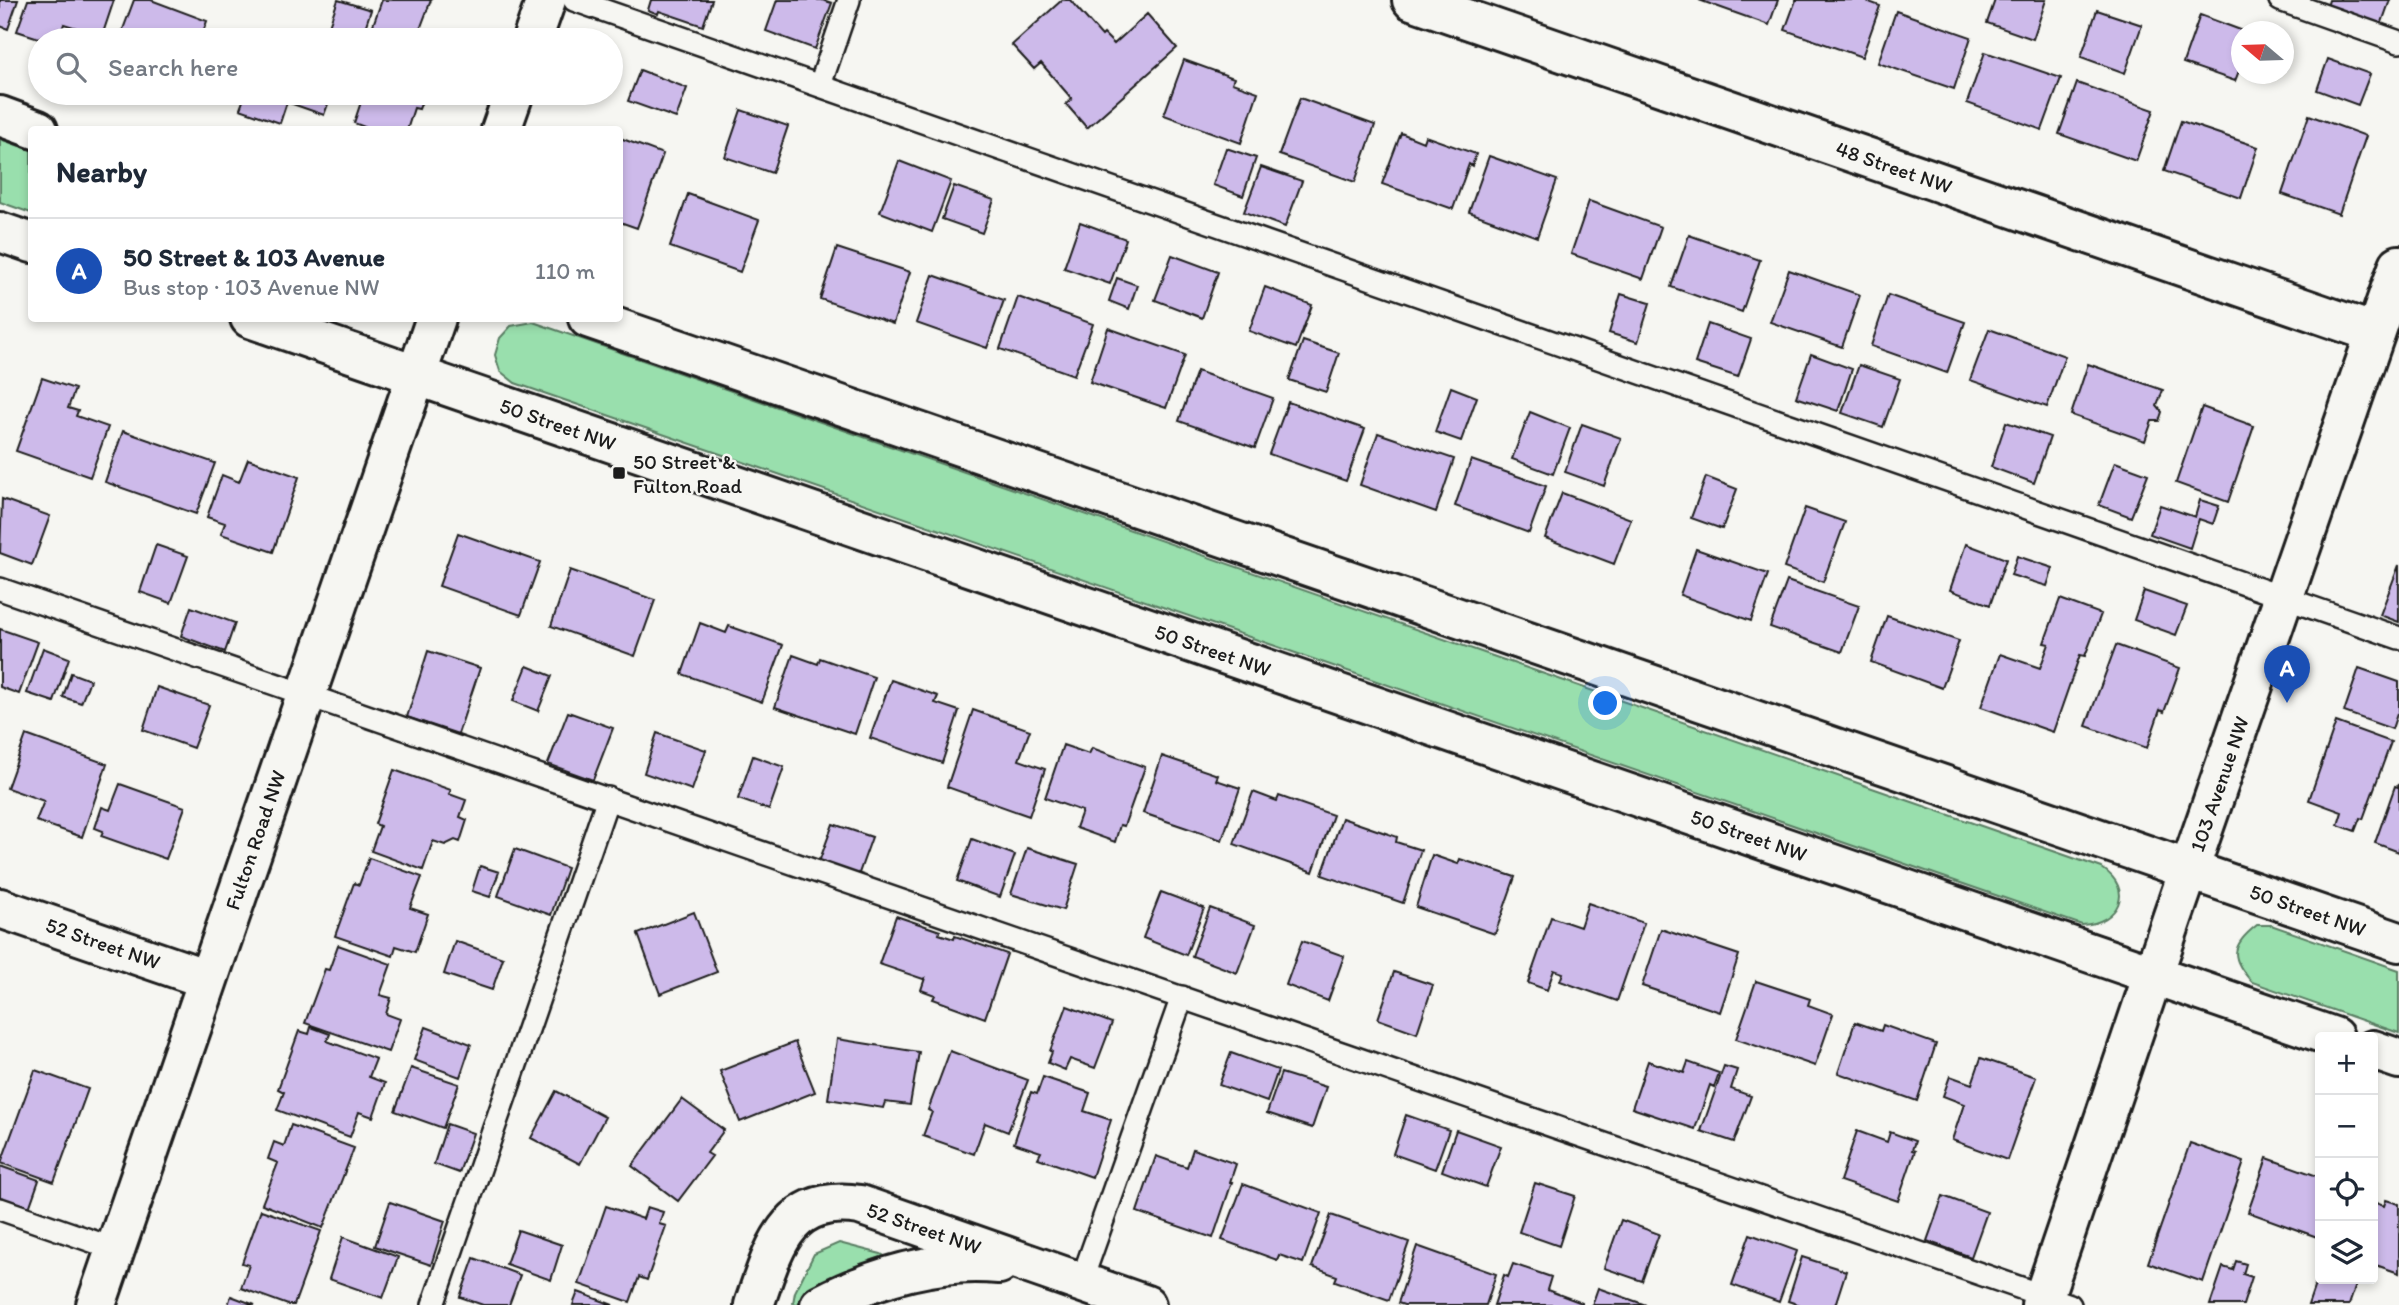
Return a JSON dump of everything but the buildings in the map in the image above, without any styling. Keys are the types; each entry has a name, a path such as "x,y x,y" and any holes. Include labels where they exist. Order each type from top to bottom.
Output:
{"main road":[{"path":"536,28 546,0"},
{"name":"48 Street NW","path":"1412,0 2375,333"},
{"path":"502,126 510,105"},
{"path":"0,116 28,126"},
{"path":"0,232 28,242"},
{"name":"103 Avenue NW","path":"2052,1302 2153,975 2399,265"},
{"name":"50 Street NW","path":"262,322 2319,1032"},
{"name":"Fulton Road NW","path":"96,1305 435,322"},
{"name":"50 Street NW","path":"601,322 2399,942"},
{"name":"52 Street NW","path":"0,908 207,979"},
{"path":"2378,1053 2399,1059"},
{"name":"52 Street NW","path":"754,1305 769,1261 794,1219 811,1208 842,1202 860,1205 1146,1305"},
{"name":"52 Street NW","path":"835,1297 905,1270 950,1263 1036,1267"}],"lane":[{"path":"574,0 2399,638"},
{"path":"820,85 849,0"},
{"path":"2280,0 2399,42"},
{"path":"0,589 1182,997 2052,1302"},
{"path":"433,1305 608,798"},
{"path":"1081,1283 1182,997"},
{"path":"0,1209 115,1249"}],"green space":[{"path":"0,139 28,149 28,212 0,202"},
{"path":"533,322 2102,868 2118,886 2118,904 2105,918 2082,925 515,383 500,371 495,355 500,338 511,326"},
{"path":"2257,925 2271,925 2399,970 2399,1033 2252,982 2240,966 2236,952 2242,939"},
{"path":"839,1243 881,1254 889,1259 799,1305 793,1303 795,1292 814,1254"}],"place":[{"name":"50 Street & Fulton Road","path":"619,473"},
{"name":"50 Street & 103 Avenue","path":"2287,703"}]}
